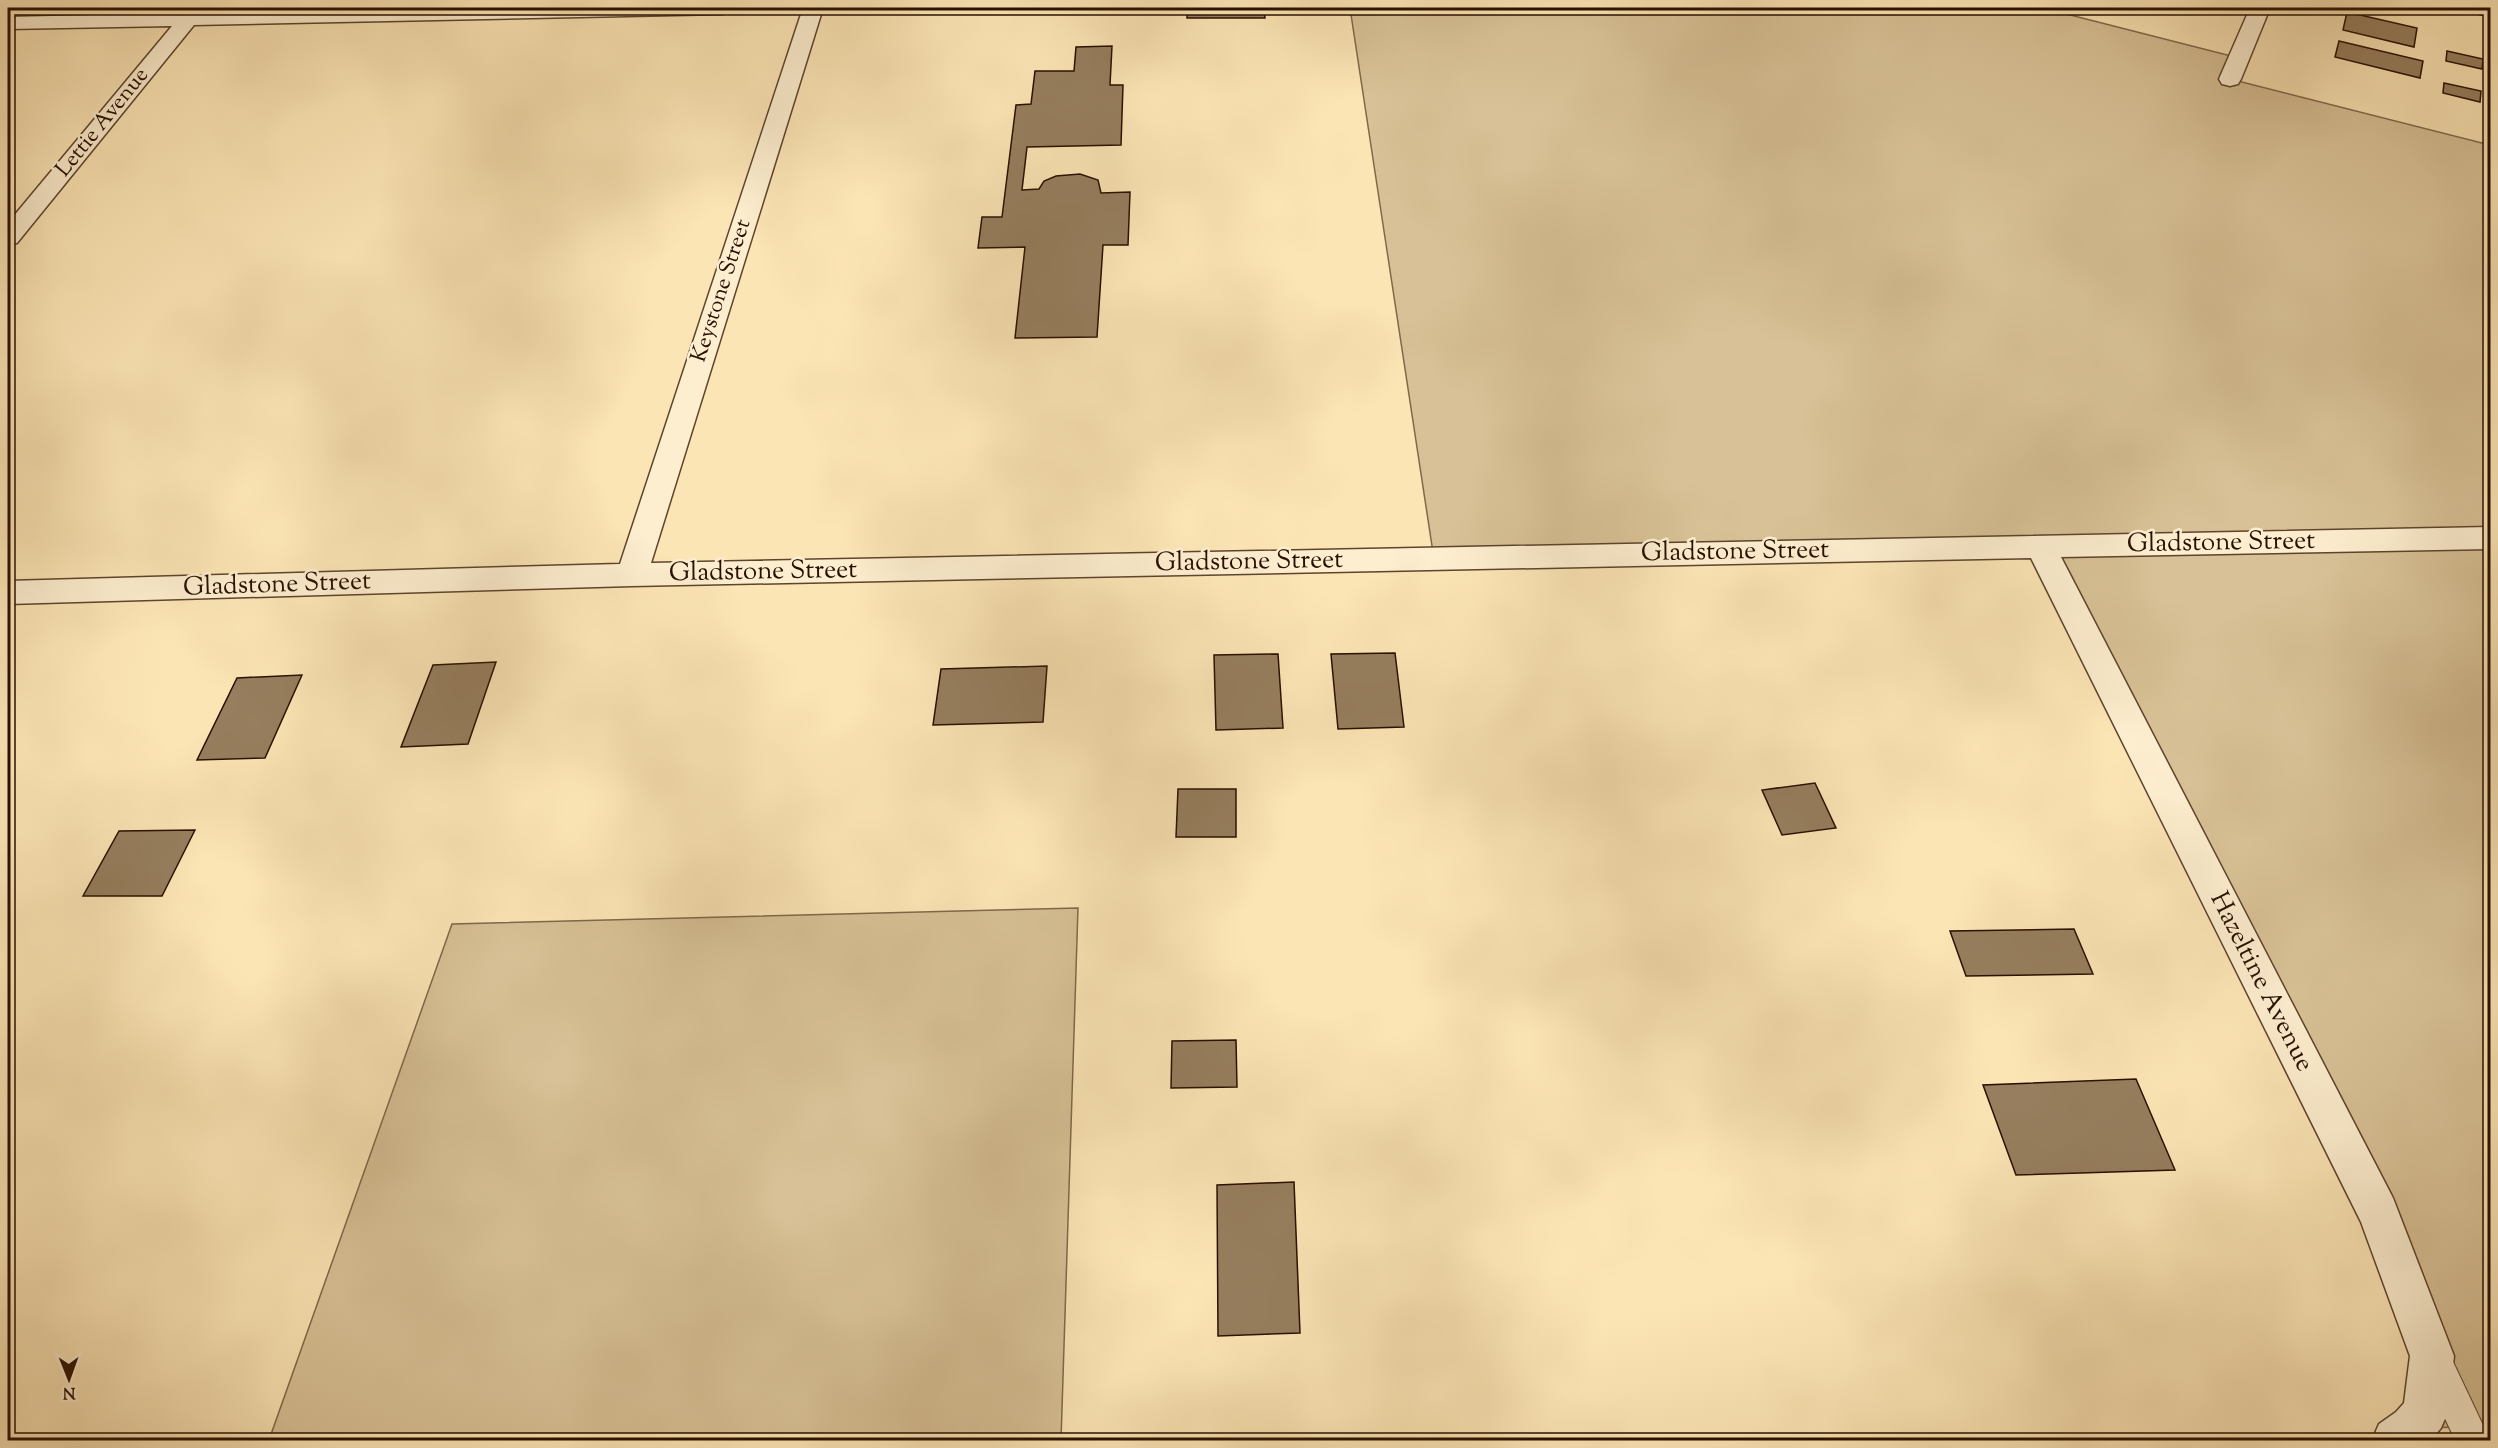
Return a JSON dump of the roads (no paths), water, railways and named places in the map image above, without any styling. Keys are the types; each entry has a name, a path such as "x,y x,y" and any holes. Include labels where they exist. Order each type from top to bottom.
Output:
{"street":[{"path":"8,23 193,13 723,8"},
{"name":"Keystone Street","path":"632,575 813,8"},
{"path":"2230,79 2260,8"},
{"name":"Lettie Avenue","path":"8,238 193,13"},
{"name":"Gladstone Street","path":"8,593 632,575 2490,538"},
{"name":"Hazeltine Avenue","path":"2040,546 2378,1213 2432,1356 2425,1412 2404,1434"}],"lane":[{"path":"2432,1356 2474,1440"}]}
